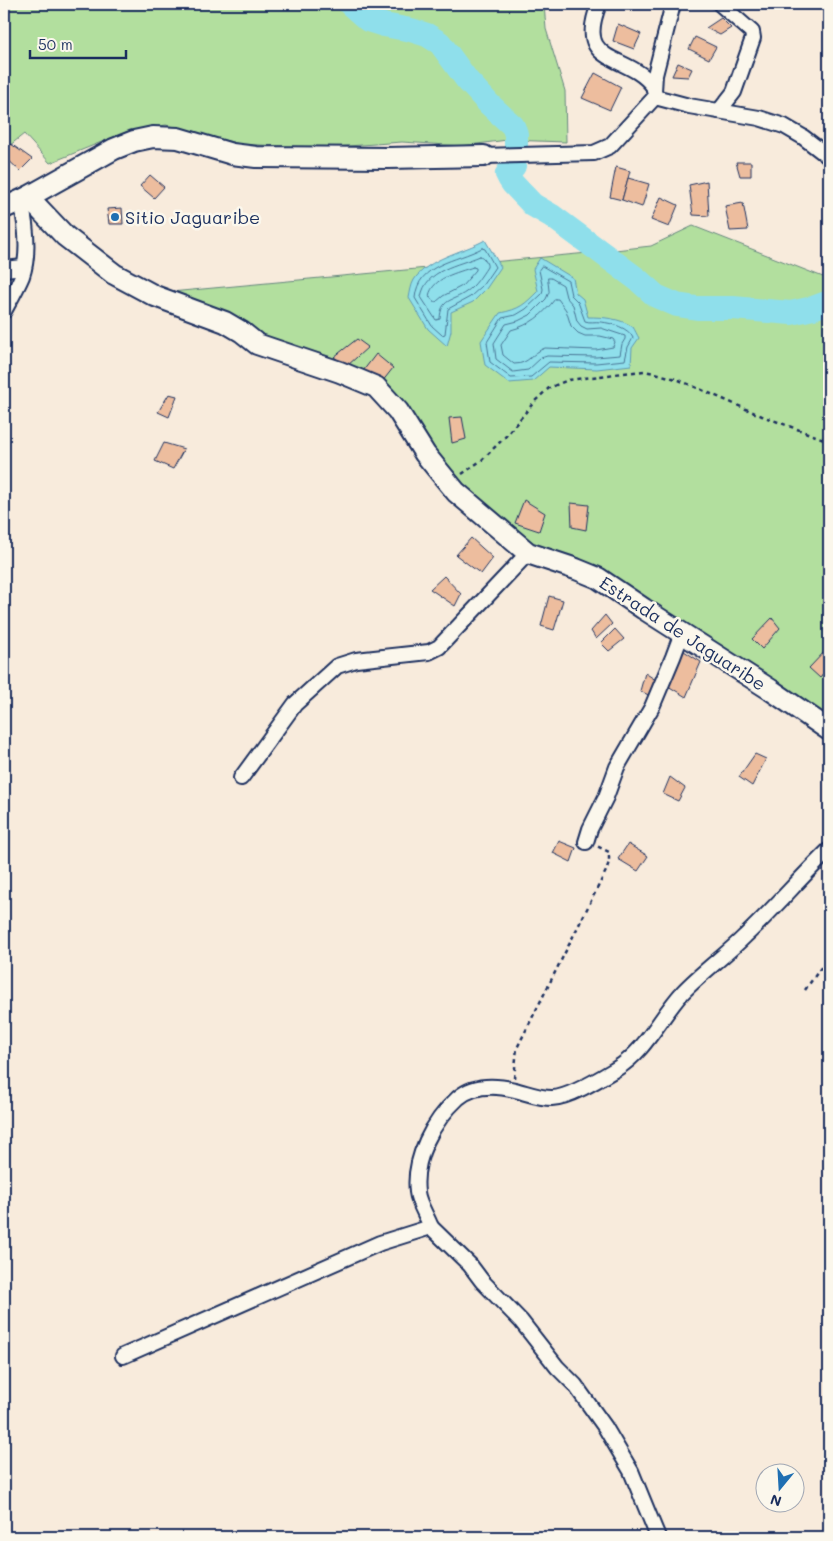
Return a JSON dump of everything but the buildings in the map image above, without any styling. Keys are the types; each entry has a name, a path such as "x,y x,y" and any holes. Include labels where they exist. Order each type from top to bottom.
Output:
{"street":[{"path":"599,4 592,29 595,44 608,58 640,73 648,79 654,91 689,106 759,118 784,126 829,157"},
{"path":"4,311 24,267 27,232 18,202 114,149 134,141 153,136 178,138 232,154 256,157 388,158 594,153 610,146 654,91 655,75 672,4"},
{"path":"720,4 752,32 753,38 734,92 720,111"},
{"name":"Estrada de Jaguaribe","path":"18,202 66,236 114,274 156,296 225,322 257,344 340,372 376,387 398,411 425,454 456,492 528,553 598,578 771,690 829,730"},
{"path":"4,269 24,267"},
{"path":"241,778 295,704 337,666 356,660 429,652 439,646 528,553"},
{"path":"586,842 617,767 652,707 682,633"},
{"path":"658,1537 631,1471 575,1385 557,1367 521,1321 482,1281 470,1265 431,1227 417,1194 417,1173 420,1156 435,1126 458,1098 475,1088 487,1086 514,1089 534,1096 552,1098 567,1095 619,1068 635,1054 683,992 744,936 829,850"},
{"path":"124,1356 380,1243 431,1227"}],"path":[{"path":"449,484 482,460 505,438 535,401 550,388 568,380 623,373 644,371 660,374 829,441"},
{"path":"514,1089 517,1048 602,880 609,862 609,852 586,842"},
{"path":"805,990 829,956"}],"green space":[{"path":"4,4 544,4 546,29 565,91 566,142 507,140 462,146 402,142 321,148 240,144 166,125 126,132 50,163 24,134 4,150"},
{"path":"693,226 823,277 829,266 829,719 534,550 482,510 451,473 406,409 160,293 651,246"}],"water":[{"path":"485,240 501,267 486,289 473,302 451,312 451,331 447,346 428,329 409,298 412,284 420,272 428,266"},
{"path":"540,258 573,278 576,293 583,299 588,317 617,320 633,327 639,338 632,348 631,365 597,369 549,367 533,381 509,383 485,365 481,341 500,313 521,306 538,291 533,269"}],"waterway":[{"path":"350,4 368,20 427,35 440,43 467,80 513,126 516,134 514,166 507,174 513,184 533,205 552,216 637,279 656,296 677,305 697,308 733,308 791,313 829,302"}],"place":[{"name":"Sitio Jaguaribe","path":"115,217"}]}
